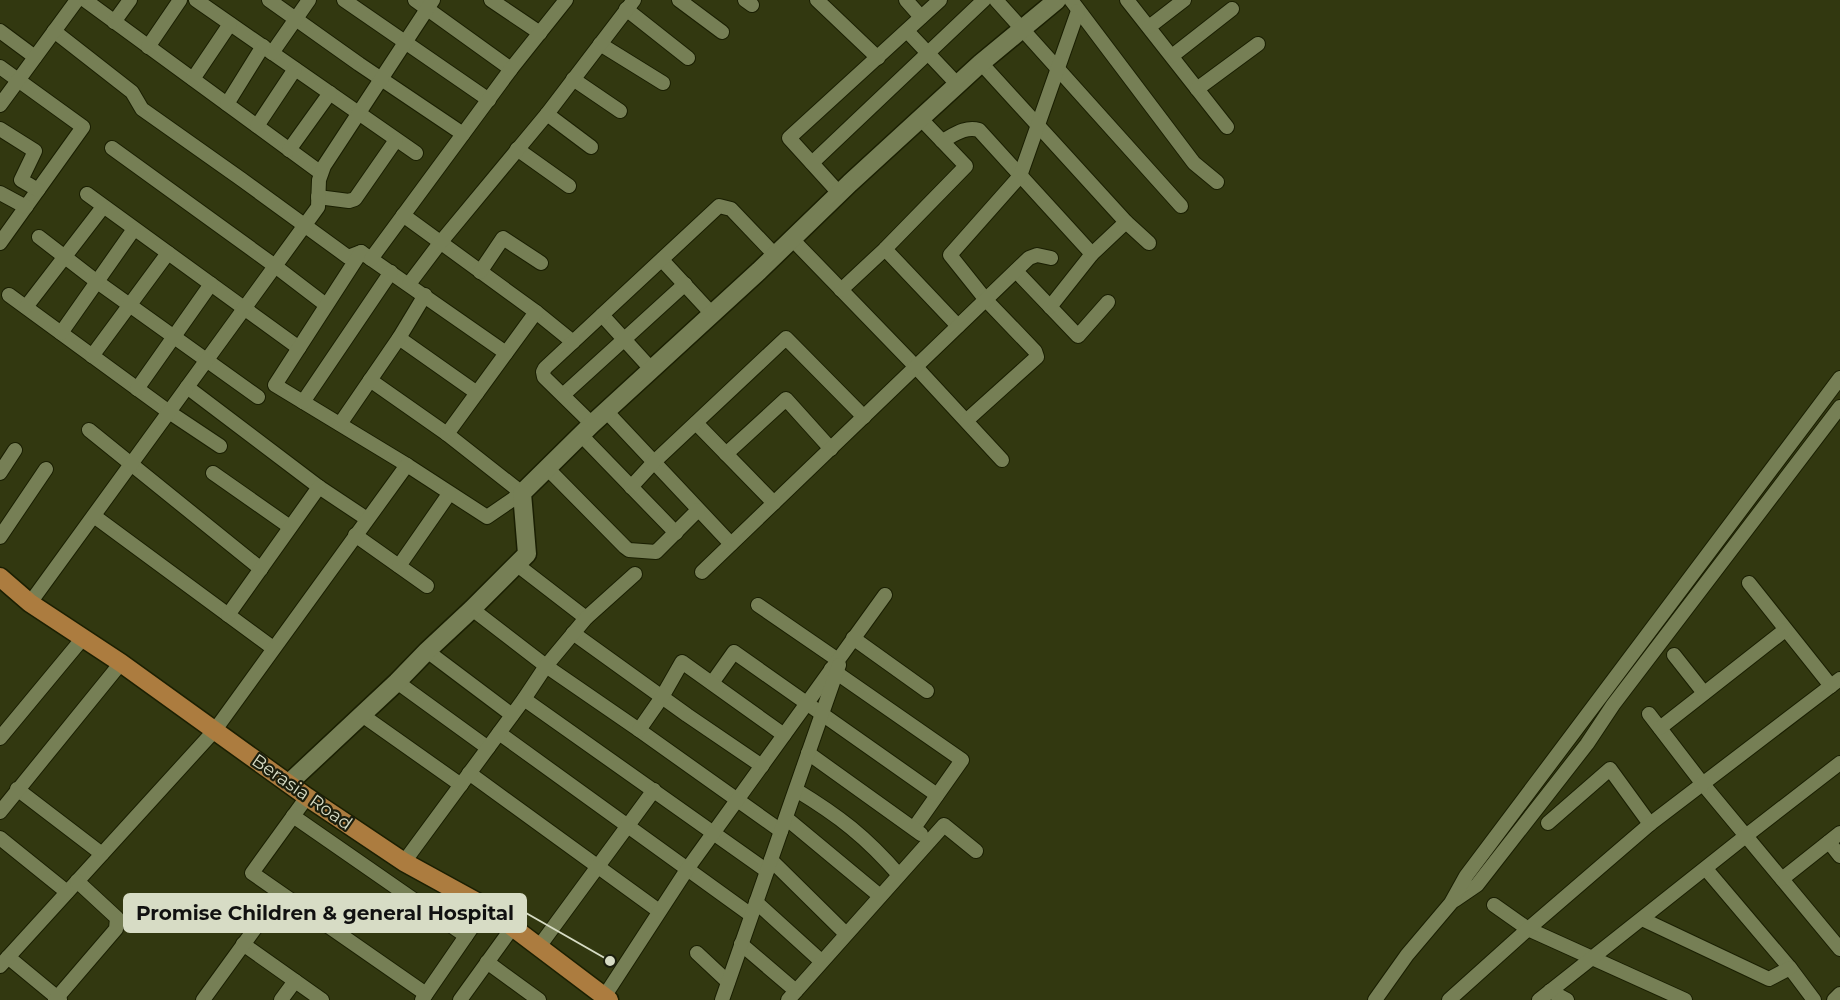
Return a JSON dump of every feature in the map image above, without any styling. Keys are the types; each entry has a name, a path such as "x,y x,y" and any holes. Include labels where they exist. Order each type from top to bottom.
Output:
{"main road":[{"name":"Berasia Road","path":"0,577 30,603 121,663 307,796 404,862 486,908 605,999"}],"street":[{"path":"0,105 77,0"},
{"path":"85,0 321,173"},
{"path":"114,22 130,0"},
{"path":"148,46 180,0"},
{"path":"196,0 416,153"},
{"path":"269,0 463,134"},
{"path":"226,104 309,0"},
{"path":"344,0 489,100"},
{"path":"415,0 430,4 511,69"},
{"path":"491,0 540,33"},
{"path":"566,0 511,69 402,215 326,305 275,385 406,465 487,518 522,493 606,411 920,118 981,63 1057,0"},
{"path":"680,0 722,32"},
{"path":"906,0 921,17"},
{"path":"839,193 789,138 940,0"},
{"path":"812,163 984,0"},
{"path":"996,0 1181,206"},
{"path":"1127,0 1227,127"},
{"path":"1149,27 1184,0"},
{"path":"819,1 878,58"},
{"path":"30,603 318,207 321,173 430,4"},
{"path":"409,284 547,114 630,5 688,58"},
{"path":"967,420 1037,357 1035,351 986,300 950,255 1020,176 1059,70 1074,5"},
{"path":"1074,5 1194,163 1217,182"},
{"path":"1172,56 1232,9"},
{"path":"193,79 230,24"},
{"path":"0,31 35,57"},
{"path":"54,31 132,92 142,109 348,257 366,255 506,353"},
{"path":"907,31 958,85"},
{"path":"600,44 663,83"},
{"path":"1197,89 1258,44"},
{"path":"981,63 1126,222 1149,243"},
{"path":"0,67 83,127 0,242"},
{"path":"257,126 295,69"},
{"path":"573,79 620,111"},
{"path":"289,150 330,93"},
{"path":"547,114 591,147"},
{"path":"841,290 885,249 966,166 920,118"},
{"path":"0,129 35,151 21,180 38,190"},
{"path":"942,141 964,129 979,130 1092,254"},
{"path":"318,197 350,201 355,199 396,140"},
{"path":"112,148 326,305"},
{"path":"518,149 569,186"},
{"path":"0,193 26,207"},
{"path":"87,194 299,348"},
{"path":"676,533 631,487 563,395 544,376 543,372 719,206 731,209 774,254"},
{"path":"26,308 103,207"},
{"path":"402,215 536,312 573,342"},
{"path":"1050,307 1092,254 1126,222"},
{"path":"60,333 134,229"},
{"path":"39,237 173,338 258,397"},
{"path":"480,272 502,238 541,263"},
{"path":"792,239 967,420 1002,460"},
{"path":"885,249 958,326"},
{"path":"92,356 168,253"},
{"path":"702,572 1029,258 1037,255 1051,258"},
{"path":"662,260 712,314"},
{"path":"1016,271 1078,336 1108,302"},
{"path":"303,402 391,272"},
{"path":"137,389 211,284"},
{"path":"563,395 685,284"},
{"path":"9,295 169,412 220,446"},
{"path":"340,424 399,338 425,295"},
{"path":"447,434 536,312"},
{"path":"602,315 652,370"},
{"path":"399,338 477,393"},
{"path":"631,487 654,462 786,338 864,417"},
{"path":"1375,1000 1407,955 1451,903 1466,876 1840,378"},
{"path":"289,783 397,682 527,554 522,493 447,434 370,380"},
{"path":"187,387 319,487 367,519"},
{"path":"726,454 786,399 831,448"},
{"path":"1451,903 1477,885 1587,744 1626,687 1840,407"},
{"path":"606,411 730,544"},
{"path":"696,423 774,503"},
{"path":"89,430 261,569"},
{"path":"0,473 15,450"},
{"path":"0,838 72,886 117,918 116,928 57,999 4,961 72,886 102,854 214,730 406,465"},
{"path":"547,468 629,550 656,552 698,510"},
{"path":"2,530 46,469"},
{"path":"213,473 290,527"},
{"path":"228,615 319,487"},
{"path":"399,566 449,494"},
{"path":"94,516 273,648"},
{"path":"355,535 427,586"},
{"path":"516,564 586,618"},
{"path":"404,862 546,666 586,618 635,574"},
{"path":"1449,1000 1650,824 1835,682 1785,630 1749,584"},
{"path":"605,999 688,868 885,595"},
{"path":"758,605 962,760 914,828"},
{"path":"472,609 546,666 738,799 783,825 880,896"},
{"path":"1660,728 1785,630"},
{"path":"573,633 762,766"},
{"path":"0,738 83,638"},
{"path":"854,638 927,691"},
{"path":"427,651 512,715"},
{"path":"712,684 735,652 937,795"},
{"path":"1674,655 1704,693"},
{"path":"639,730 662,697 682,662 784,735"},
{"path":"0,812 121,663"},
{"path":"727,994 741,944 822,715 837,664"},
{"path":"1615,676 1626,687"},
{"path":"397,682 488,748"},
{"path":"524,699 714,832 769,865 846,934"},
{"path":"362,714 461,785"},
{"path":"1649,714 1702,783 1840,948"},
{"path":"499,733 688,868 754,909 821,961"},
{"path":"808,753 930,841"},
{"path":"1545,996 1840,763"},
{"path":"1548,823 1610,770 1650,824"},
{"path":"469,773 659,911"},
{"path":"17,789 102,854"},
{"path":"538,948 654,790"},
{"path":"796,790 828,809 854,829 878,850 899,874"},
{"path":"307,796 252,873 424,997 486,908"},
{"path":"292,816 466,936"},
{"path":"741,944 792,995 944,825 976,851"},
{"path":"1782,879 1834,838 1840,856"},
{"path":"1706,869 1790,968 1814,1000"},
{"path":"203,1000 280,894"},
{"path":"1494,905 1528,929 1684,1000"},
{"path":"1642,919 1768,979 1790,968"},
{"path":"460,1000 512,928"},
{"path":"243,944 322,1000"},
{"path":"697,953 727,994"},
{"path":"487,962 539,1000"},
{"path":"281,1000 295,981"},
{"path":"1834,1000 1840,994"},
{"path":"1545,996 1568,1000"}],"place":[{"name":"Promise Children & general Hospital","path":"610,961"}]}
